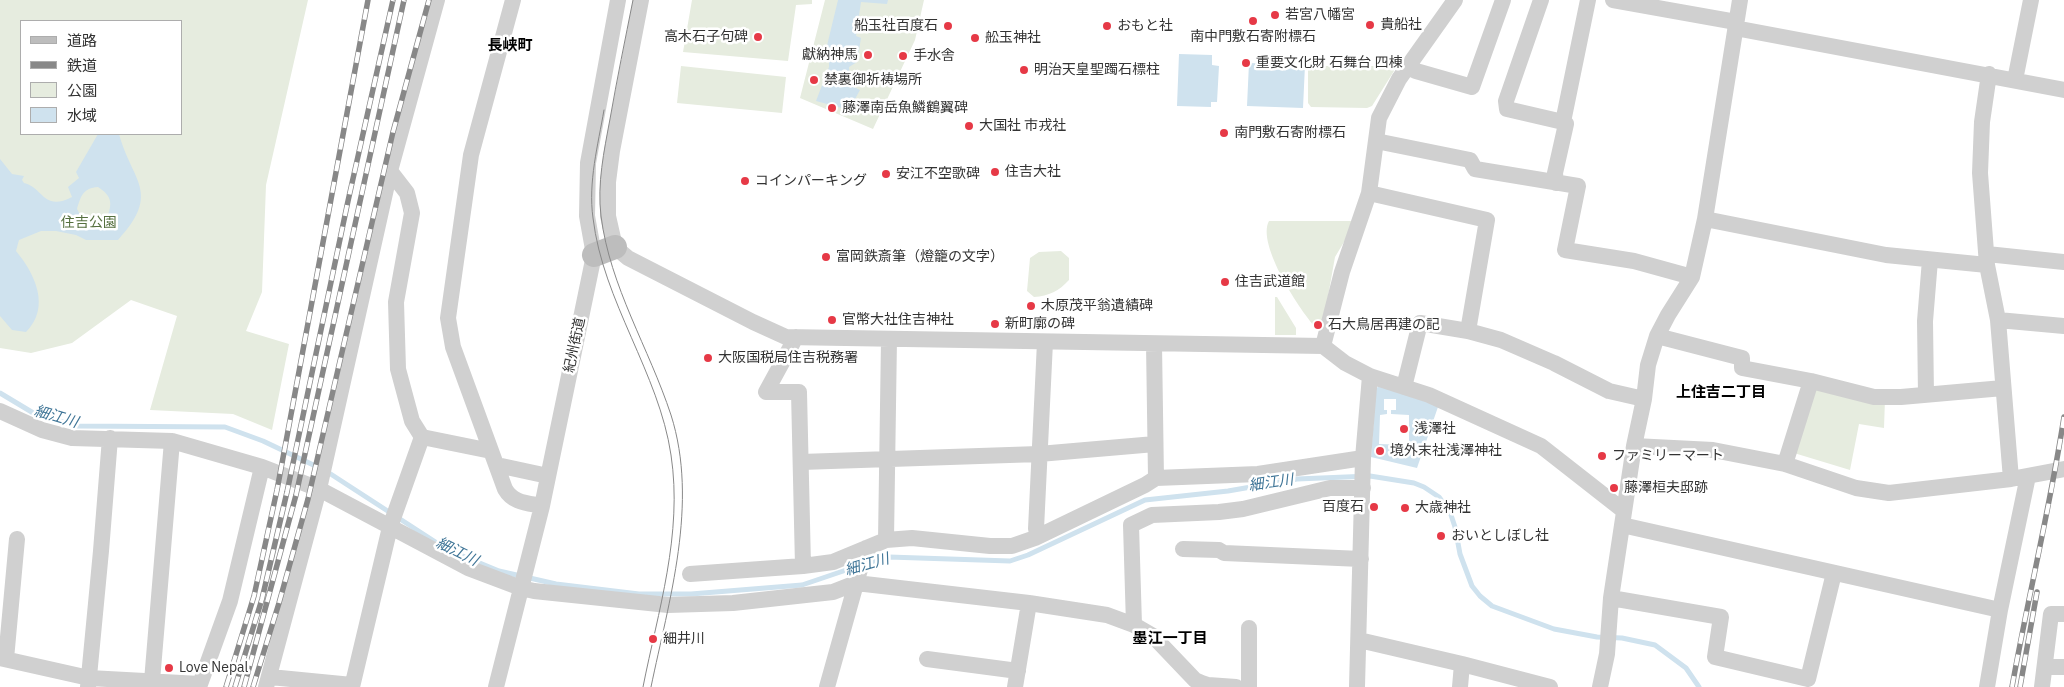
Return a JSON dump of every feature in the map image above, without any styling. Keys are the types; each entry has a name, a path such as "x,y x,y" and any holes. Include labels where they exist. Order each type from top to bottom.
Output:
{"street":[{"path":"422,437 390,526 352,686 268,682 320,485 390,171 437,0"},
{"path":"513,0 471,155 448,318 454,347 510,497 542,506"},
{"name":"紀州街道","path":"604,251 587,216 588,163 618,0"},
{"name":"紀州街道","path":"496,687 604,251 608,216 608,182 612,151 641,0"},
{"path":"1323,346 1342,272 1369,193 1379,118 1408,67 1455,0"},
{"path":"1408,67 1416,72 1472,87 1503,0"},
{"path":"1541,0 1506,101 1507,109 1564,122"},
{"path":"1556,183 1555,174 1566,124 1564,122 1588,0"},
{"path":"1613,0 2064,90"},
{"path":"1600,687 1610,632 1611,598 1648,365 1657,336 1692,277 1705,219 1740,0"},
{"path":"2015,80 2031,0"},
{"path":"1989,74 1982,122 1980,173 1987,260 1998,320 2011,479"},
{"path":"1376,141 1470,160 1475,169 1578,186 1565,250 1634,261 1692,277"},
{"path":"390,171 407,193 412,213 396,302 398,369 412,421 422,437 548,476"},
{"path":"1369,193 1487,220 1468,331"},
{"path":"1705,219 1886,255 1930,260 2064,262"},
{"path":"604,251 628,258 786,337 1323,346 1346,363 1370,376 1429,395 1541,446 1623,518 1834,572 2000,610"},
{"path":"1926,395 1925,321 1930,260"},
{"path":"1998,320 2064,326"},
{"path":"1404,387 1420,323 1468,331 1508,344 1609,391 1644,398"},
{"path":"1657,336 1742,358 1742,368 1811,381 1874,396 1926,395 2003,388"},
{"path":"796,337 766,392 799,392 803,566"},
{"path":"886,540 889,339"},
{"path":"1036,529 1045,342"},
{"path":"1154,344 1156,478"},
{"path":"1357,687 1362,559 1363,458 1370,376"},
{"path":"1786,464 1811,381"},
{"path":"0,411 42,430 72,438 172,441 320,485 390,526 468,568 521,585 668,605 733,603 833,592 856,584 1028,602 1097,612 1134,625 1153,636 1195,680 1208,686 1236,687"},
{"path":"89,683 110,438"},
{"path":"152,681 172,441"},
{"path":"800,462 1039,454 1155,444"},
{"path":"1634,446 1713,450 1786,464 1856,488 1889,493 2011,479 2064,469"},
{"path":"690,574 833,562 886,540 912,538 990,546 1012,546 1044,534 1156,478 1258,474 1363,458"},
{"path":"17,539 3,659 89,683 152,681 200,685 230,601 262,468"},
{"path":"1987,687 2000,610 2028,476"},
{"path":"1134,625 1131,525 1152,515 1243,509 1330,488 1363,486"},
{"path":"828,687 866,548"},
{"path":"1183,549 1219,550 1224,554 1362,559"},
{"path":"1611,598 1721,617 1715,658 1808,679 1834,572"},
{"path":"927,659 1016,679 1028,602"},
{"path":"2042,687 2051,614 2064,614"},
{"path":"1249,628 1249,687"},
{"path":"1359,640 1550,687"},
{"path":"1460,687 1462,664"},
{"path":"2045,667 2064,667"}],"green space":[{"name":"住吉公園","path":"0,0 308,0 266,185 262,292 246,331 289,344 272,430 233,414 150,410 177,316 131,300 72,343 31,353 0,348"},
{"path":"692,0 812,0 812,4 796,5 788,61 683,52"},
{"path":"825,0 924,0 915,40 873,129 800,98"},
{"path":"681,66 786,77 782,113 677,103"},
{"path":"1311,66 1391,66 1394,71 1372,106 1367,108 1311,107 1308,103 1308,70"},
{"path":"1269,221 1353,221 1347,237 1335,257 1322,330 1318,330 1310,321 1282,278 1269,245 1267,232"},
{"path":"1061,251 1069,258 1069,280 1053,292 1034,297 1027,291 1030,258 1039,252"},
{"path":"1275,297 1277,297 1296,328 1296,335 1275,335"},
{"path":"1813,384 1885,399 1884,428 1859,424 1850,470 1794,453"}],"water":[{"path":"838,0 888,0 887,4 861,2 856,36 861,38 857,62 849,67 850,85 860,90 849,110 816,101 829,67 829,61 824,58"},
{"path":"1179,54 1212,55 1212,65 1219,66 1217,102 1211,102 1211,107 1177,106"},
{"path":"1249,63 1305,65 1303,108 1247,106"},
{"path":"97,135 119,135 140,187 139,210 118,240 86,240 76,235 56,231 41,231 19,240 16,251 34,280 39,301 38,312 34,322 26,332 12,330 0,316 0,159 12,174 24,176 22,180 24,183 55,202 72,197 68,187 79,178 76,172","holes":["98,187 108,196 110,202 108,215 99,221 81,216 77,209 83,194 89,189"]},
{"path":"1380,386 1439,404 1417,468 1371,457 1376,388","holes":["1384,399 1396,399 1396,410 1391,410 1391,414 1409,415 1409,445 1379,444 1380,415 1387,414 1387,410 1384,410"]}],"waterway":[{"name":"細江川","path":"0,393 35,414 77,426 225,427 263,441 326,471 437,543"},
{"name":"細江川","path":"866,563 889,557 1010,561 1028,555 1145,500 1228,491 1297,479 1370,476 1414,483 1439,497 1450,512 1460,554 1472,586 1492,606 1554,629 1597,637 1622,638 1655,645 1686,668 1699,687"},
{"name":"細江川","path":"458,554 499,571 556,584 639,594 691,594 802,585 858,566"}],"tram line":[{"path":"633,0 603,155 600,204 606,242 613,268 631,317 662,390 671,415 679,448 682,482 682,517 673,586 651,687"},
{"path":"604,110 594,164 593,218 599,249 608,279 644,366 665,425 674,485 674,514 667,572 643,687"}],"railway":[{"path":"226,687 254,596 277,490 368,0"},
{"path":"235,687 262,599 287,492 348,201 393,0"},
{"path":"244,687 296,495 404,0"},
{"path":"253,687 308,499 393,132 429,0"},
{"path":"2012,687 2064,417"},
{"path":"2020,687 2037,592"}],"place":[{"name":"若宮八幡宮","path":"1275,15"},
{"name":"南中門敷石寄附標石","path":"1253,21"},
{"name":"貴船社","path":"1370,25"},
{"name":"船玉社百度石","path":"948,26"},
{"name":"おもと社","path":"1107,26"},
{"name":"高木石子句碑","path":"758,37"},
{"name":"舩玉神社","path":"975,38"},
{"name":"獻納神馬","path":"868,55"},
{"name":"手水舎","path":"903,56"},
{"name":"重要文化財 石舞台 四棟","path":"1246,63"},
{"name":"明治天皇聖躅石標柱","path":"1024,70"},
{"name":"禁裏御祈祷場所","path":"814,80"},
{"name":"藤澤南岳魚鱗鶴翼碑","path":"832,108"},
{"name":"大国社 市戎社","path":"969,126"},
{"name":"南門敷石寄附標石","path":"1224,133"},
{"name":"住吉大社","path":"995,172"},
{"name":"安江不空歌碑","path":"886,174"},
{"name":"コインパーキング","path":"745,181"},
{"name":"富岡鉄斎筆（燈籠の文字）","path":"826,257"},
{"name":"住吉武道館","path":"1225,282"},
{"name":"木原茂平翁遺績碑","path":"1031,306"},
{"name":"官幣大社住吉神社","path":"832,320"},
{"name":"新町廓の碑","path":"995,324"},
{"name":"石大鳥居再建の記","path":"1318,325"},
{"name":"大阪国税局住吉税務署","path":"708,358"},
{"name":"浅澤社","path":"1404,429"},
{"name":"境外末社浅澤神社","path":"1380,451"},
{"name":"ファミリーマート","path":"1602,456"},
{"name":"藤澤桓夫邸跡","path":"1614,488"},
{"name":"百度石","path":"1374,507"},
{"name":"大歳神社","path":"1405,508"},
{"name":"おいとしぼし社","path":"1441,536"},
{"name":"細井川","path":"653,639"},
{"name":"Love Nepal","path":"169,668"}],"district":[{"name":"長峡町","path":"510,46"},
{"name":"上住吉二丁目","path":"1721,393"},
{"name":"墨江一丁目","path":"1170,639"}]}
